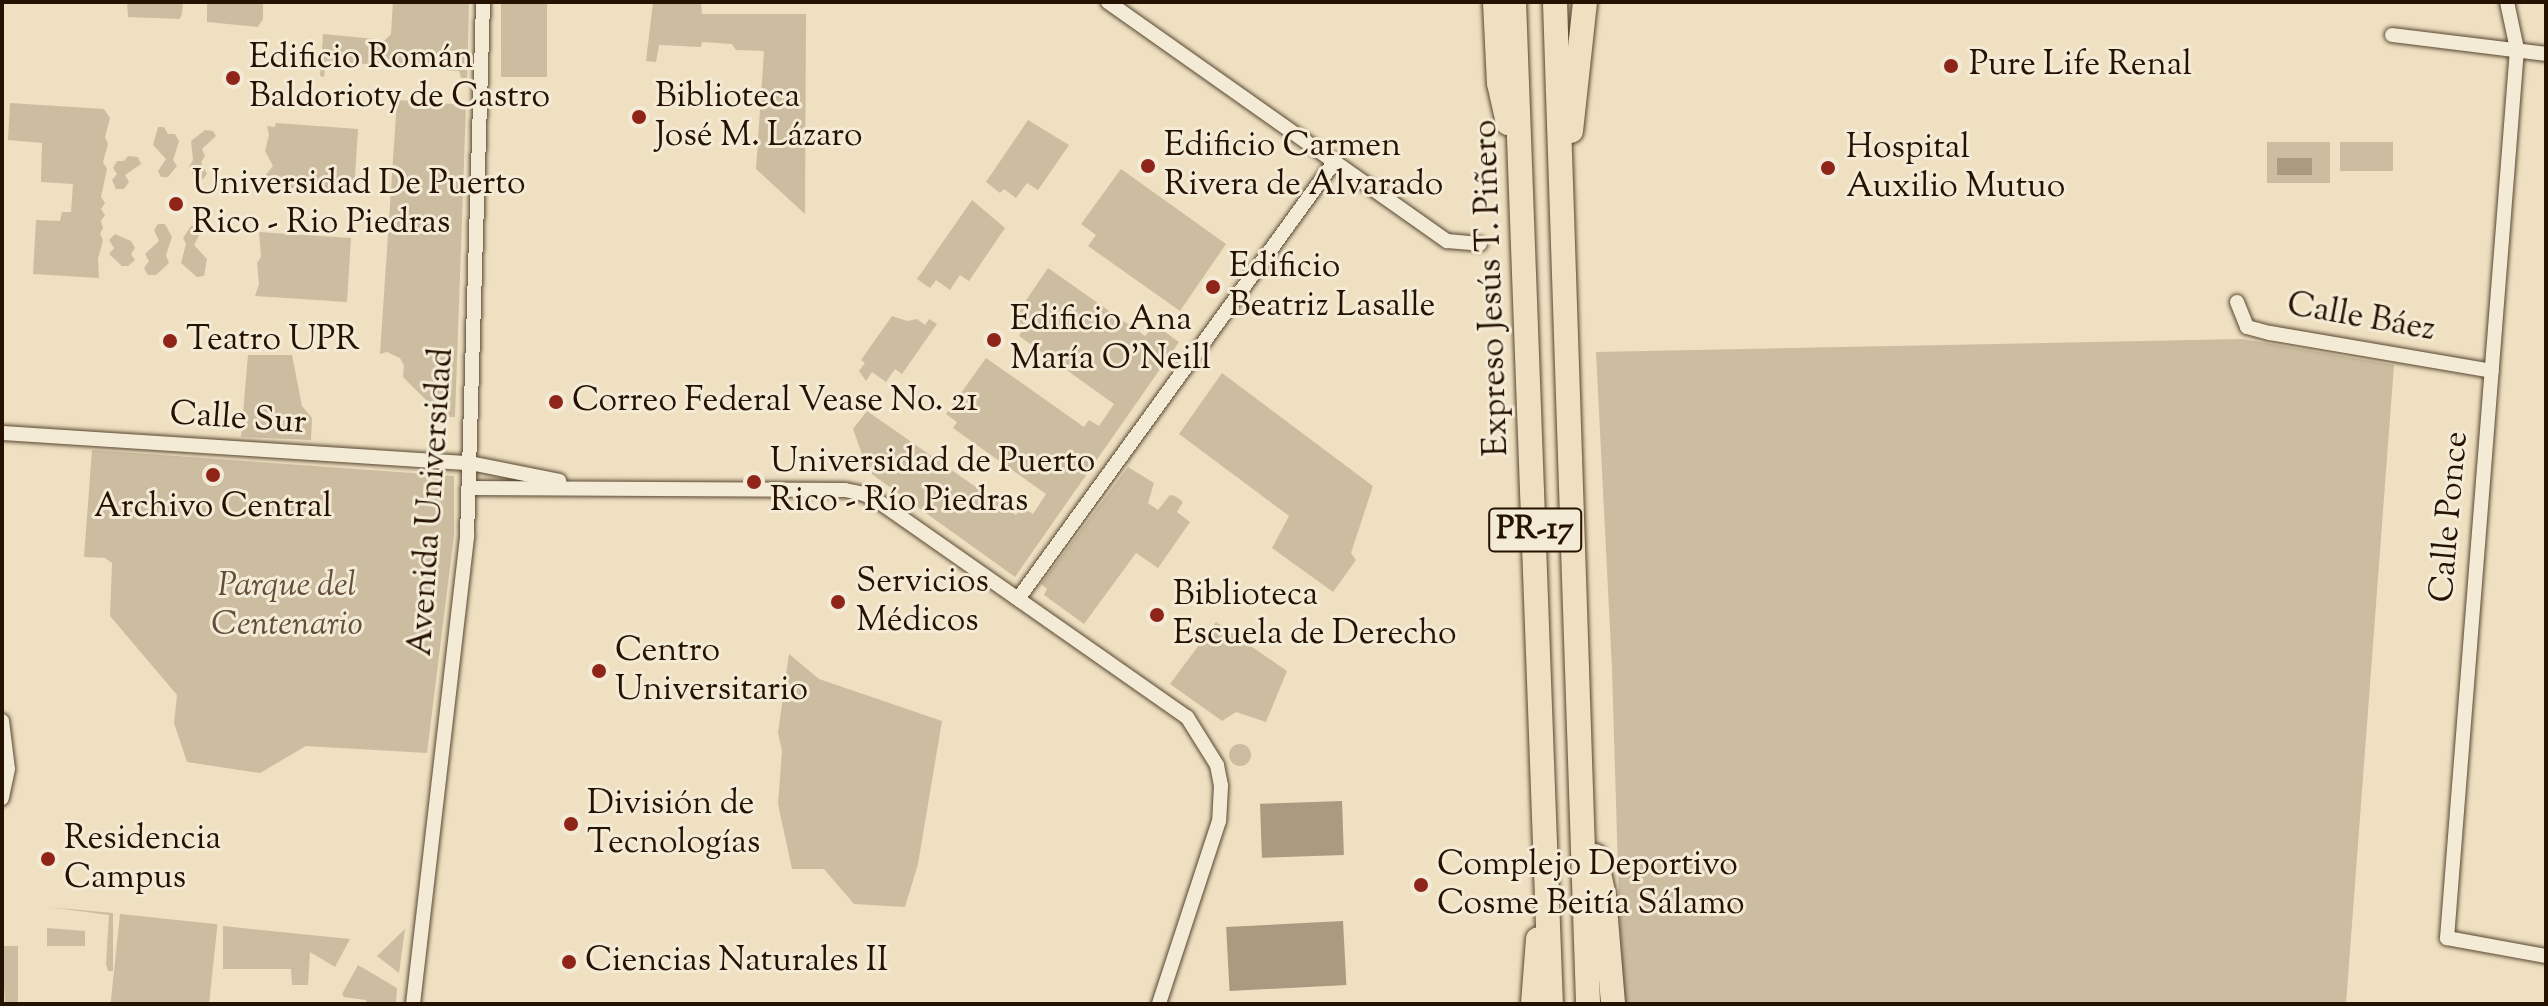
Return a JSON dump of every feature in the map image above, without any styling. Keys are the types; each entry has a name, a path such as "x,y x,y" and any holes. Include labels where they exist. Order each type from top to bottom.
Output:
{"highway":[{"path":"1495,2 1499,83 1523,194"},
{"name":"Expreso Jesús T. Piñero","path":"1514,2 1551,1004"},
{"name":"PR-17","path":"1555,2 1588,1004"},
{"path":"1563,193 1584,37 1585,2"},
{"path":"1583,805 1604,896 1613,1004"},
{"path":"1533,1004 1533,974 1547,866"}],"street":[{"name":"Avenida Universidad","path":"413,1004 470,488 483,2"},
{"path":"1108,2 1447,241 1480,244"},
{"name":"Calle Ponce","path":"2507,2 2517,49 2447,938 2546,956"},
{"path":"2392,35 2546,54"},
{"path":"1018,599 1335,161"},
{"name":"Calle Báez","path":"2237,302 2247,327 2492,371"},
{"name":"Calle Sur","path":"2,433 470,463 587,487"},
{"path":"470,488 845,490 864,494 1187,717 1217,765 1221,786 1219,821 1159,1004"},
{"path":"2,721 8,769 2,798"}],"green space":[{"path":"127,2 183,2 182,13 180,19 128,17"},
{"path":"207,2 263,3 263,19 258,27 207,22"},
{"path":"393,2 469,2 467,79 461,78 459,71 326,61 324,77 320,76 323,34 385,40 391,34"},
{"path":"501,2 547,2 547,77 501,77"},
{"path":"653,2 701,2 702,14 806,14 805,214 756,169 764,51 736,50 732,44 702,42 701,47 659,45 656,62 646,61"},
{"path":"397,100 466,105 455,417 443,417 403,377 404,366 400,358 387,352 380,354"},
{"path":"10,103 104,109 110,118 103,162 107,169 101,197 105,203 101,209 105,215 101,221 103,240 98,259 99,278 33,274 36,220 60,221 62,212 71,212 73,184 41,182 42,143 8,140"},
{"path":"1028,120 1069,145 1038,190 1027,183 1016,198 1004,189 1000,193 986,182"},
{"path":"276,123 358,129 354,192 261,186 263,178 273,166 265,151 269,135 267,126 275,127"},
{"path":"158,127 164,127 168,134 175,134 179,141 173,160 177,166 168,177 161,177 158,171 166,159 153,145"},
{"path":"205,130 213,131 216,136 202,149 205,156 201,162 207,174 202,180 195,179 189,167 193,160 191,141"},
{"path":"2267,142 2330,142 2330,183 2267,183"},
{"path":"2340,142 2393,142 2393,171 2340,171"},
{"path":"128,156 138,157 141,164 125,175 129,182 124,189 116,189 112,180 117,174 113,168 117,161 124,161"},
{"path":"1121,169 1226,244 1180,311 1088,246 1096,235 1081,224"},
{"path":"972,200 1005,228 969,281 960,275 950,290 936,280 930,288 917,279"},
{"path":"158,224 165,224 172,237 166,255 169,263 156,275 148,275 144,268 149,261 145,254 159,241 154,230"},
{"path":"191,226 198,226 201,232 194,245 207,259 204,276 197,277 181,263 186,244 183,238"},
{"path":"259,232 351,238 347,302 255,296 259,284 257,263 261,257"},
{"path":"115,234 131,241 135,248 131,254 135,260 128,266 122,266 109,254 114,248 109,240"},
{"path":"1048,268 1145,336 1152,328 1158,333 1161,329 1179,342 1015,577 873,475 867,468 853,429 867,411 1016,515 1022,507 1033,514 1046,494 953,428 957,422 946,414 986,358 1084,427 1089,420 1099,426 1114,404 1019,336 1023,329 1012,321"},
{"path":"892,316 907,321 917,319 925,325 929,319 937,324 902,374 895,369 886,382 872,372 866,381 859,371 865,363 861,360"},
{"path":"2242,339 2394,365 2346,1004 1622,1004 1612,669 1596,352"},
{"path":"248,355 292,355 302,406 312,418 311,440 241,437"},
{"path":"1222,373 1373,486 1351,553 1356,560 1333,592 1272,548 1289,516 1179,434"},
{"name":"Parque del Centenario","path":"92,450 454,476 454,535 427,753 306,746 260,773 187,762 174,723 177,695 110,616 112,563 105,558 84,557"},
{"path":"1128,467 1154,483 1148,503 1158,510 1170,495 1175,496 1183,502 1177,512 1190,522 1158,568 1136,553 1084,624 1044,595 1047,589 1041,584"},
{"path":"1216,622 1287,671 1266,722 1236,712 1222,721 1170,684"},
{"path":"789,654 819,679 942,721 918,864 905,907 854,904 824,869 792,869 778,804 782,751 778,733"},
{"path":"1240,744 1248,747 1251,755 1248,763 1240,766 1232,763 1229,755 1232,747"},
{"path":"48,907 113,913 113,971 108,971 106,964 109,915"},
{"path":"120,914 217,924 209,1004 111,1004"},
{"path":"223,926 350,939 335,967 310,952 308,985 292,985 291,969 223,969"},
{"path":"47,928 85,931 85,946 47,946"},
{"path":"405,929 399,973 377,956"},
{"path":"2,946 18,946 18,1004 5,1004"},
{"path":"358,965 397,988 396,1004 366,1004 366,1000 344,997 342,994"}],"shaded area":[{"path":"2277,158 2312,158 2312,175 2277,175"},
{"path":"1342,801 1344,855 1262,858 1260,804"},
{"path":"1343,921 1346,985 1230,991 1226,927"}],"place":[{"name":"Pure Life Renal","path":"1951,66"},
{"name":"Edificio Román Baldorioty de Castro","path":"233,78"},
{"name":"Biblioteca José M. Lázaro","path":"639,117"},
{"name":"Edificio Carmen Rivera de Alvarado","path":"1148,166"},
{"name":"Hospital Auxilio Mutuo","path":"1828,168"},
{"name":"Universidad De Puerto Rico - Rio Piedras","path":"176,204"},
{"name":"Edificio Beatriz Lasalle","path":"1213,287"},
{"name":"Edificio Ana María O'Neill","path":"994,340"},
{"name":"Teatro UPR","path":"170,341"},
{"name":"Correo Federal Vease No. 21","path":"556,402"},
{"name":"Archivo Central","path":"213,475"},
{"name":"Universidad de Puerto Rico - Río Piedras","path":"754,482"},
{"name":"Servicios Médicos","path":"838,602"},
{"name":"Biblioteca Escuela de Derecho","path":"1157,615"},
{"name":"Centro Universitario","path":"599,671"},
{"name":"División de Tecnologías","path":"571,824"},
{"name":"Residencia Campus","path":"48,859"},
{"name":"Complejo Deportivo Cosme Beitía Sálamo","path":"1421,885"},
{"name":"Ciencias Naturales II","path":"569,962"}]}
